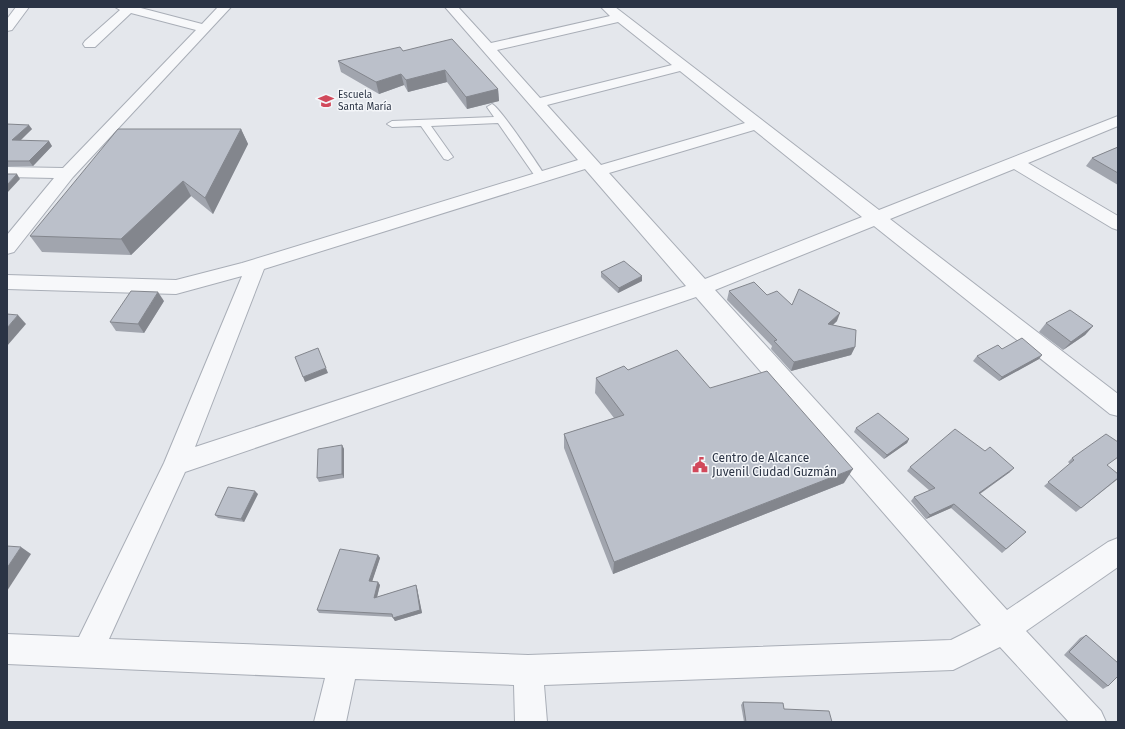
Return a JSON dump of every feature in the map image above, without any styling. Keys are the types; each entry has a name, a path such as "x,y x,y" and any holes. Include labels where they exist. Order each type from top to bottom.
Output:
{"street":[{"path":"7,26 23,7"},
{"path":"7,248 67,173 224,7"},
{"path":"451,7 1004,629 1090,722"},
{"path":"90,44 127,8 204,28"},
{"path":"488,48 614,12 1118,407"},
{"path":"537,103 683,66"},
{"path":"176,464 701,288 1118,121"},
{"path":"7,282 176,287 256,265 541,177 594,167 757,124"},
{"path":"1014,162 1118,224"},
{"path":"7,172 67,173"},
{"path":"87,653 176,464 256,265"},
{"path":"7,649 343,664 528,670 953,655 1004,629 1118,551"},
{"path":"330,722 343,664"},
{"path":"528,670 531,722"}],"lane":[{"path":"492,107 541,177"},
{"path":"392,124 502,120"},
{"path":"424,123 448,157"}],"building":[{"path":"452,39 498,89 466,97 445,70 406,80 401,74 376,82 338,61 400,47 403,51"},
{"path":"7,124 29,125 12,140 49,141 29,161 7,161"},
{"path":"118,129 241,129 205,198 183,181 121,239 30,236"},
{"path":"1118,147 1118,173 1092,158"},
{"path":"7,174 17,174 7,185"},
{"path":"624,261 642,276 619,288 601,272"},
{"path":"754,282 767,295 777,291 792,305 799,289 840,313 828,324 856,330 855,347 794,362 774,341 777,340 729,291"},
{"path":"131,291 158,292 138,324 110,322"},
{"path":"1070,310 1093,326 1071,342 1046,323"},
{"path":"7,314 18,315 7,328"},
{"path":"1022,338 1042,355 1002,377 977,356 998,345 1002,349"},
{"path":"318,348 326,368 303,377 295,357"},
{"name":"Centro de Alcance Juvenil Ciudad Guzmán","path":"677,350 710,388 767,371 853,469 614,562 564,434 624,415 596,378 624,366 628,370"},
{"path":"878,413 909,439 887,455 856,428"},
{"path":"955,429 985,451 990,447 1014,468 979,493 1026,532 1006,549 954,504 930,515 914,497 935,488 910,467"},
{"path":"1106,434 1118,442 1118,457 1107,465 1118,474 1118,478 1081,508 1048,482 1074,460 1072,458"},
{"path":"342,445 342,474 317,478 318,449"},
{"path":"228,487 255,491 241,519 215,515"},
{"path":"7,546 21,547 7,568"},
{"path":"340,549 378,555 369,581 378,582 374,598 416,585 420,610 393,618 392,614 317,610"},
{"path":"1086,635 1118,663 1118,676 1108,686 1069,652"},
{"path":"743,702 783,703 784,709 829,711 832,722 746,722"}],"place":[{"name":"Escuela Santa María","path":"326,101"},
{"name":"Centro de Alcance Juvenil Ciudad Guzmán","path":"700,465"}]}
